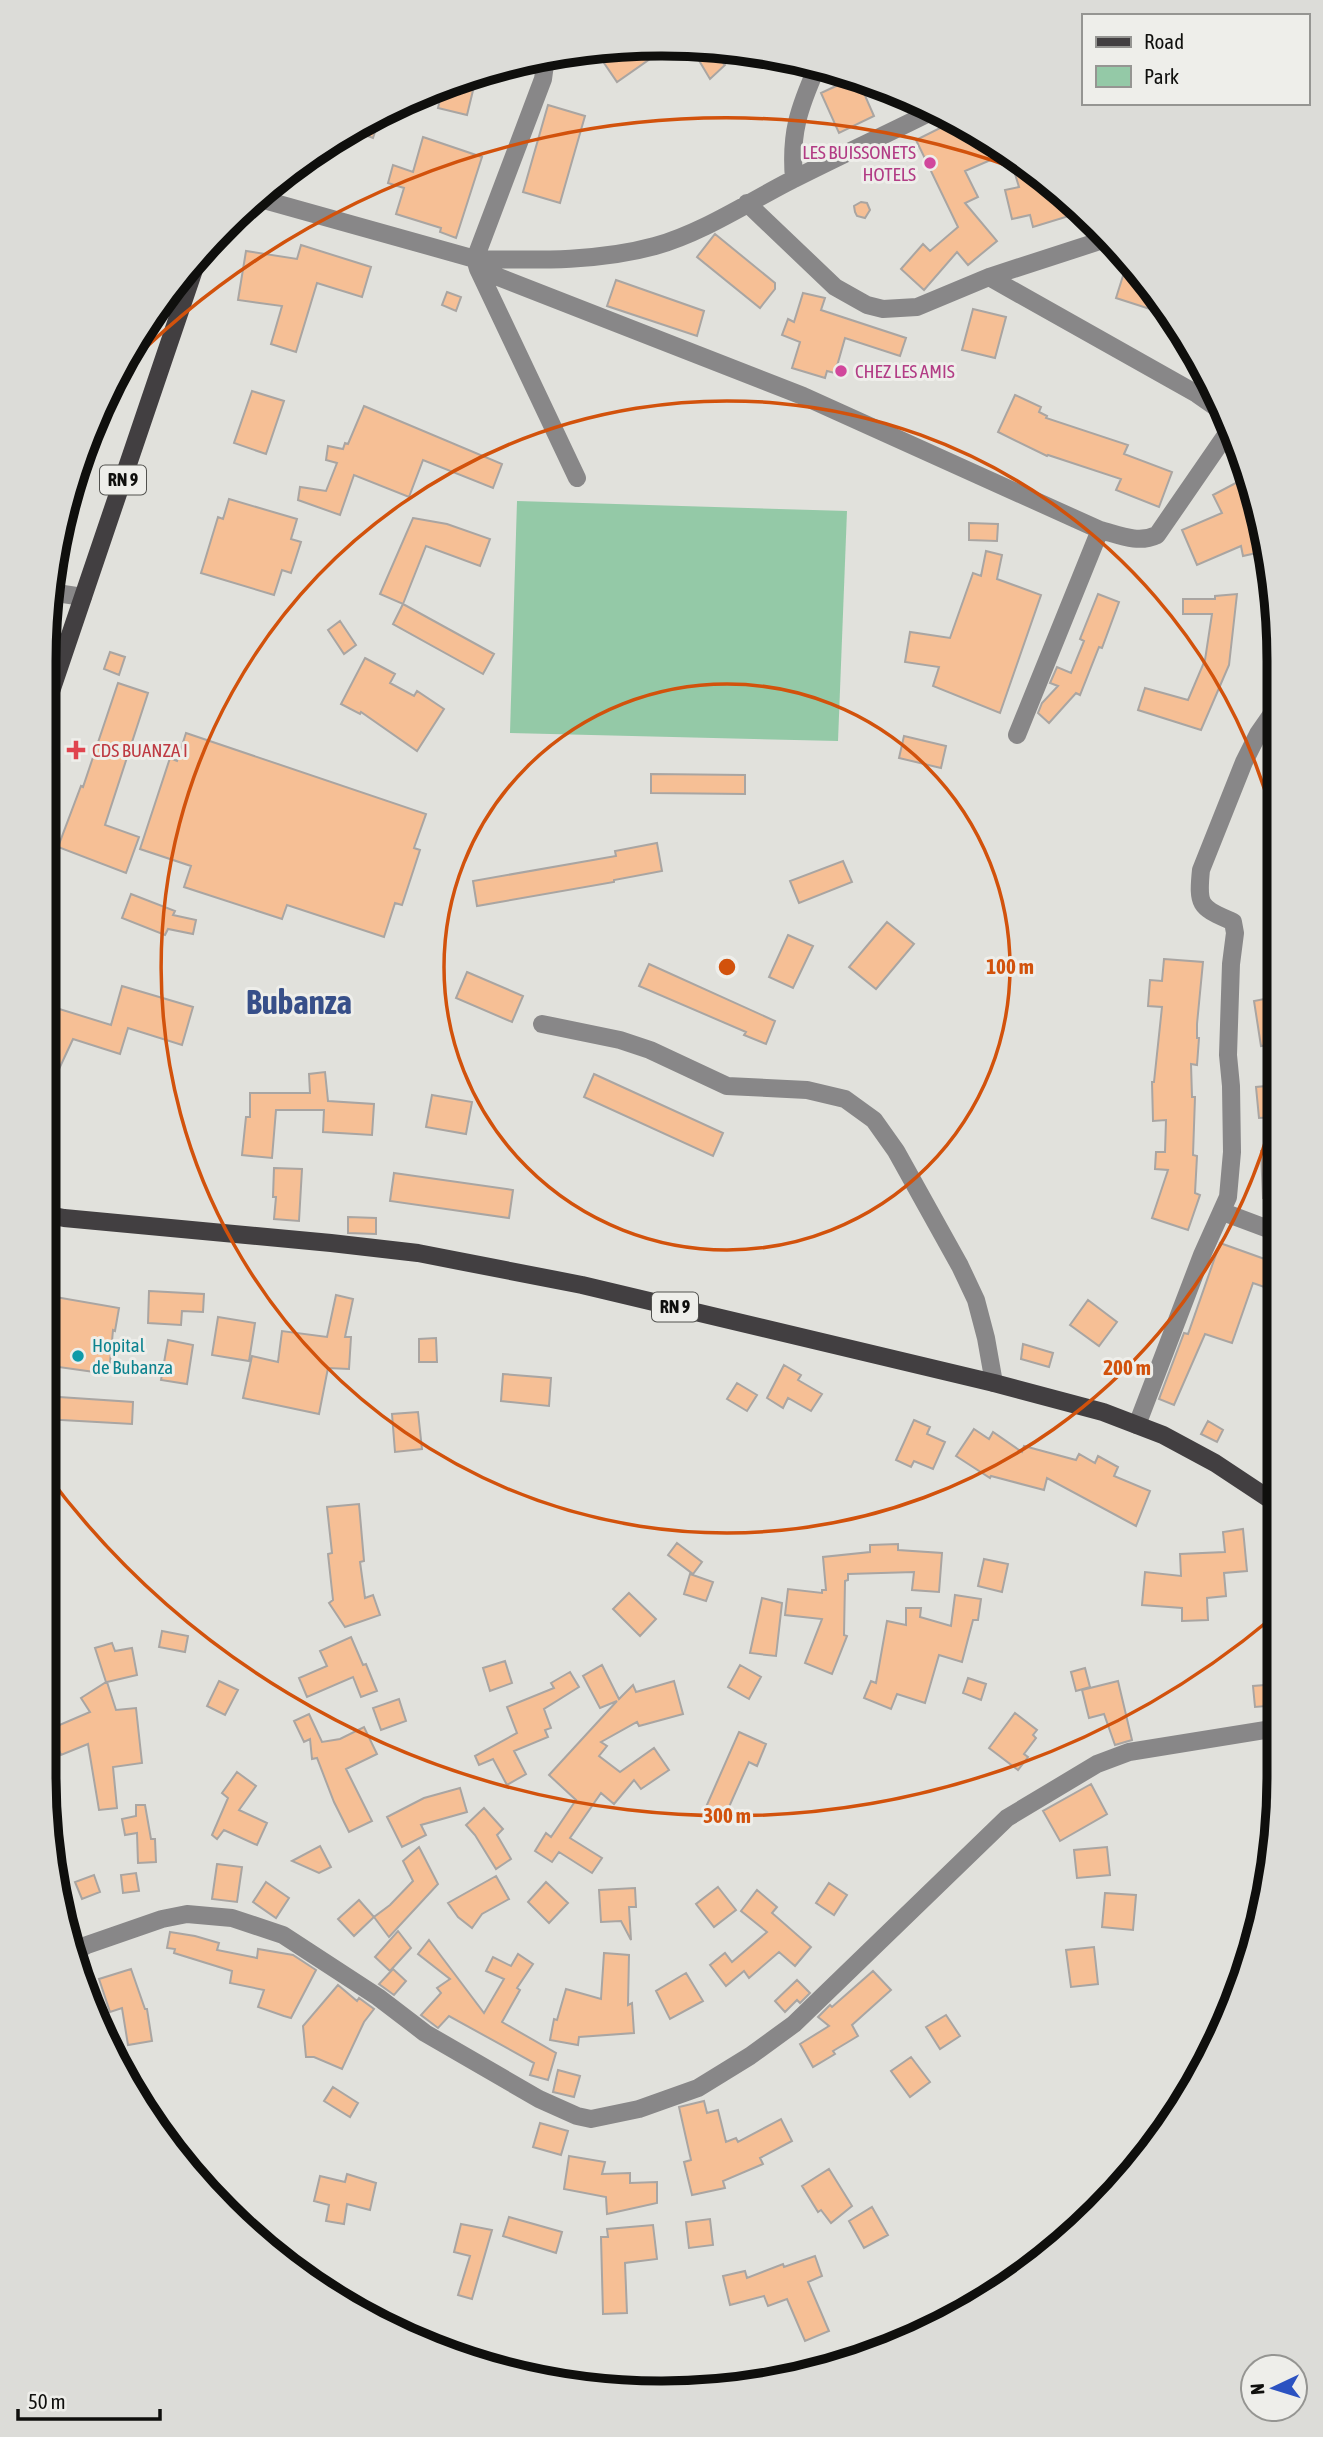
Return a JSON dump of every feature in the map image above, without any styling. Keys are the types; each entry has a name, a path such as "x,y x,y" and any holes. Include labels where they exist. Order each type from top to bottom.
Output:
{"main road":[{"name":"RN 9","path":"56,677 190,282"},
{"name":"RN 9","path":"56,1216 418,1253 582,1285 994,1383 1103,1412 1163,1435 1215,1463 1267,1497"},
{"path":"56,1222 64,1218"}],"street":[{"path":"545,68 543,79 476,264 578,478"},
{"path":"794,179 791,151 793,135 813,76"},
{"path":"476,264 555,260 656,246 702,228 924,116"},
{"path":"268,201 476,264 803,396 1100,530 1139,540 1157,535 1224,438"},
{"path":"747,203 835,287 867,305 883,309 917,307 989,277 1098,241"},
{"path":"989,277 1209,402"},
{"path":"1017,735 1100,530"},
{"path":"60,593 83,597"},
{"path":"1137,1425 1202,1255 1228,1197 1233,1152 1228,1055 1231,964 1235,933 1233,922 1206,910 1199,886 1201,870 1244,762 1267,721"},
{"path":"542,1024 620,1040 650,1050 727,1086 807,1090 845,1099 874,1120 896,1151 976,1300 994,1383"},
{"path":"1223,1212 1267,1229"},
{"path":"82,1948 162,1919 187,1914 232,1918 257,1926 283,1935 377,1997 425,2033 539,2099 577,2116 591,2119 639,2109 698,2088 750,2056 794,2024 1007,1818 1097,1765 1129,1752 1267,1730"}],"green space":[{"path":"517,501 847,511 838,741 510,733"}],"building":[{"path":"654,56 617,82 601,59"},
{"path":"697,57 719,59 725,65 710,79"},
{"path":"833,81 863,91 874,116 839,133 821,93 836,86"},
{"path":"474,86 467,115 438,108 440,98"},
{"path":"548,105 585,116 560,203 523,192"},
{"path":"944,126 997,157 965,171 978,197 965,203 997,241 968,265 957,252 924,290 901,269 923,244 930,251 958,227 916,140"},
{"path":"376,128 373,138 364,135"},
{"path":"423,137 482,157 456,238 440,232 441,228 396,214 404,188 388,183 393,165 413,172"},
{"path":"1014,169 1071,215 1033,227 1030,215 1012,219 1005,190 1019,187"},
{"path":"861,202 867,203 870,210 865,218 857,216 855,212 854,206"},
{"path":"715,234 775,283 775,289 760,308 697,257"},
{"path":"301,245 371,267 362,297 317,283 296,352 271,344 282,306 238,300 246,251 297,259"},
{"path":"1124,271 1151,306 1150,309 1116,298"},
{"path":"616,280 704,311 697,336 607,306"},
{"path":"447,292 461,297 456,311 442,305"},
{"path":"803,293 825,298 821,310 906,338 900,356 845,338 835,373 827,371 825,378 792,368 800,342 782,335 788,319 794,322"},
{"path":"973,309 1006,317 995,358 962,350"},
{"path":"252,391 284,401 266,454 234,443"},
{"path":"1015,395 1041,407 1039,412 1047,416 1046,418 1128,445 1124,454 1172,472 1159,507 1116,490 1121,479 1047,456 998,432"},
{"path":"364,406 502,464 493,488 423,460 409,497 354,475 340,515 298,500 300,487 326,491 337,463 326,460 328,446 343,449 345,443 348,444"},
{"path":"1239,481 1257,553 1243,556 1241,546 1197,565 1182,530 1222,513 1213,495"},
{"path":"229,499 297,519 291,539 301,542 291,573 282,570 274,595 201,573 218,517 223,519"},
{"path":"413,518 447,524 490,539 480,566 426,546 403,604 380,594"},
{"path":"969,523 998,524 997,541 969,540"},
{"path":"986,551 1002,555 997,579 1041,595 1000,713 933,686 939,667 905,662 910,632 950,638 973,573 981,576"},
{"path":"1098,594 1119,602 1102,648 1099,647 1080,695 1076,693 1049,723 1038,713 1042,703 1058,686 1050,683 1057,667 1071,673 1084,641 1080,639"},
{"path":"1237,594 1229,665 1201,730 1138,710 1145,688 1188,700 1205,660 1212,614 1183,614 1183,599 1215,599 1215,596"},
{"path":"403,604 494,654 483,674 393,624"},
{"path":"340,621 356,645 344,654 328,630"},
{"path":"110,652 125,657 119,675 104,669"},
{"path":"365,658 395,674 390,683 414,696 417,691 444,709 417,751 361,712 360,714 341,704"},
{"path":"118,683 148,693 105,825 139,837 126,873 58,847 81,786 83,787"},
{"path":"186,733 426,814 414,848 420,850 402,905 395,903 384,937 287,905 282,919 184,887 191,866 140,849 170,758 177,761"},
{"path":"904,736 946,746 941,768 899,758"},
{"path":"651,774 745,775 745,794 651,793"},
{"path":"657,843 662,871 477,906 473,881 616,856 615,851"},
{"path":"843,861 852,882 799,903 790,881"},
{"path":"131,894 175,911 173,915 196,920 193,934 168,929 165,935 122,918"},
{"path":"887,922 914,944 876,989 849,967"},
{"path":"788,935 813,946 793,988 769,977"},
{"path":"1164,959 1203,962 1197,1024 1197,1065 1191,1064 1192,1097 1195,1097 1193,1155 1197,1156 1195,1193 1200,1195 1188,1230 1152,1218 1168,1170 1155,1169 1156,1152 1165,1152 1166,1120 1153,1121 1152,1082 1162,1007 1148,1006 1150,980 1162,981"},
{"path":"649,964 775,1021 766,1044 744,1035 746,1032 639,986"},
{"path":"467,972 523,996 512,1022 456,998"},
{"path":"122,986 193,1007 182,1045 128,1028 120,1054 73,1039 56,1075 56,1008 111,1025"},
{"path":"1267,999 1267,1045 1261,1046 1254,1001"},
{"path":"325,1072 328,1101 374,1104 372,1135 323,1132 324,1110 276,1110 272,1158 242,1155 246,1117 250,1117 250,1093 310,1093 309,1074"},
{"path":"594,1074 723,1133 713,1156 584,1097"},
{"path":"1267,1086 1267,1118 1259,1118 1256,1087"},
{"path":"432,1095 472,1102 466,1134 426,1127"},
{"path":"1261,1151 1267,1151 1267,1198 1263,1198"},
{"path":"274,1168 302,1169 299,1221 274,1219"},
{"path":"394,1173 513,1190 509,1218 390,1201"},
{"path":"348,1217 376,1218 376,1234 348,1233"},
{"path":"1220,1243 1267,1260 1267,1288 1253,1283 1232,1343 1205,1334 1174,1405 1159,1399 1184,1333 1188,1334"},
{"path":"149,1291 204,1294 203,1312 182,1311 181,1325 148,1323"},
{"path":"336,1295 353,1299 345,1337 351,1337 349,1369 328,1368 319,1414 243,1398 252,1356 278,1362 282,1331 327,1337"},
{"path":"56,1297 119,1308 115,1331 113,1330 109,1374 56,1367"},
{"path":"1088,1300 1117,1322 1099,1346 1070,1325"},
{"path":"218,1317 255,1323 249,1361 212,1355"},
{"path":"436,1338 437,1362 419,1362 419,1339"},
{"path":"168,1340 193,1345 187,1384 161,1380"},
{"path":"1023,1344 1053,1353 1049,1367 1021,1359"},
{"path":"784,1365 801,1375 798,1380 822,1394 811,1411 788,1398 783,1408 767,1398"},
{"path":"503,1374 551,1378 549,1406 501,1401"},
{"path":"737,1383 757,1395 747,1411 727,1399"},
{"path":"56,1397 133,1402 132,1424 56,1420"},
{"path":"418,1412 422,1449 395,1452 392,1414"},
{"path":"914,1420 930,1427 927,1434 945,1442 933,1469 914,1461 911,1467 896,1460"},
{"path":"1208,1421 1223,1430 1217,1442 1201,1434"},
{"path":"974,1429 989,1439 993,1432 1022,1452 1024,1446 1076,1460 1079,1454 1095,1463 1098,1456 1118,1467 1114,1476 1150,1491 1136,1526 1047,1478 1044,1490 991,1476 990,1478 956,1456"},
{"path":"359,1504 364,1561 360,1562 365,1598 373,1595 380,1615 345,1627 329,1603 333,1600 327,1507"},
{"path":"1243,1529 1247,1571 1224,1573 1226,1596 1207,1598 1208,1620 1182,1621 1182,1608 1142,1605 1145,1572 1181,1576 1180,1554 1225,1552 1223,1532"},
{"path":"677,1543 702,1562 693,1574 668,1555"},
{"path":"898,1544 898,1550 942,1553 939,1592 912,1590 914,1572 848,1574 848,1580 845,1581 844,1635 847,1636 832,1674 805,1663 822,1619 785,1615 788,1589 822,1593 822,1590 826,1590 823,1557 870,1552 870,1545"},
{"path":"984,1559 1008,1564 1002,1592 978,1586"},
{"path":"690,1574 713,1582 706,1601 684,1594"},
{"path":"629,1593 656,1619 640,1636 613,1609"},
{"path":"955,1595 981,1599 978,1620 973,1620 962,1662 939,1655 925,1703 897,1694 891,1709 864,1698 871,1681 876,1683 887,1621 906,1625 906,1608 921,1608 920,1617 951,1626"},
{"path":"762,1598 782,1603 776,1656 750,1653"},
{"path":"162,1631 188,1636 185,1652 159,1647"},
{"path":"351,1637 377,1691 361,1697 353,1677 307,1697 299,1678 327,1666 320,1651"},
{"path":"112,1643 115,1651 132,1648 137,1675 107,1682 116,1710 136,1708 142,1763 113,1767 117,1808 99,1810 88,1744 61,1755 56,1743 56,1726 90,1712 81,1698 106,1682 95,1648"},
{"path":"505,1661 512,1683 490,1691 483,1668"},
{"path":"602,1665 619,1699 633,1685 636,1692 674,1681 683,1714 639,1726 637,1722 601,1742 607,1746 599,1756 620,1772 654,1748 669,1770 641,1789 634,1780 614,1804 601,1793 570,1838 602,1858 592,1873 559,1852 552,1862 535,1851 546,1833 551,1837 576,1800 549,1775 617,1701 600,1708 583,1676"},
{"path":"740,1665 761,1677 749,1699 728,1687"},
{"path":"1085,1668 1090,1687 1076,1691 1071,1672"},
{"path":"570,1672 579,1687 544,1709 551,1728 545,1730 548,1737 514,1751 526,1774 507,1785 493,1759 479,1765 475,1756 517,1733 507,1707 554,1688 551,1683"},
{"path":"968,1678 986,1684 981,1700 963,1693"},
{"path":"219,1681 238,1690 225,1715 207,1706"},
{"path":"1118,1681 1132,1740 1115,1745 1104,1714 1089,1718 1082,1690"},
{"path":"1267,1685 1267,1706 1255,1707 1253,1686"},
{"path":"399,1699 406,1721 381,1730 373,1708"},
{"path":"1015,1713 1037,1730 1033,1735 1036,1738 1024,1754 1028,1757 1018,1770 989,1748"},
{"path":"309,1714 322,1742 340,1739 364,1727 377,1754 346,1769 372,1821 349,1832 317,1758 312,1759 310,1739 304,1742 294,1721"},
{"path":"739,1732 766,1744 757,1766 749,1762 725,1816 706,1807"},
{"path":"237,1772 256,1786 239,1810 267,1823 257,1845 224,1830 217,1839 212,1835 228,1798 222,1793"},
{"path":"1091,1784 1107,1814 1060,1841 1043,1811"},
{"path":"460,1788 467,1812 421,1825 426,1835 402,1847 387,1817 424,1798"},
{"path":"136,1805 145,1805 151,1839 155,1839 156,1862 138,1863 137,1833 125,1835 122,1819 136,1816"},
{"path":"484,1808 503,1829 497,1835 511,1859 496,1869 466,1825"},
{"path":"320,1846 331,1867 319,1873 292,1861"},
{"path":"419,1847 438,1884 389,1937 374,1917 413,1881 403,1861"},
{"path":"1107,1847 1110,1875 1077,1878 1074,1850"},
{"path":"217,1864 242,1867 237,1902 212,1899"},
{"path":"136,1873 139,1891 123,1893 121,1875"},
{"path":"94,1875 100,1892 82,1899 75,1882"},
{"path":"496,1876 509,1899 482,1914 472,1928 458,1917 448,1903"},
{"path":"266,1882 289,1898 276,1918 253,1902"},
{"path":"546,1882 568,1903 549,1923 528,1902"},
{"path":"829,1883 847,1895 834,1915 816,1903"},
{"path":"718,1887 736,1910 714,1927 696,1904"},
{"path":"635,1888 636,1907 629,1907 631,1940 621,1921 601,1922 599,1890"},
{"path":"757,1890 777,1907 772,1913 811,1947 795,1966 779,1952 749,1978 744,1971 726,1986 710,1965 725,1953 732,1962 767,1932 741,1911"},
{"path":"1105,1893 1136,1895 1133,1930 1102,1927"},
{"path":"359,1900 374,1917 354,1936 338,1919"},
{"path":"398,1931 411,1948 390,1971 375,1957"},
{"path":"170,1932 219,1943 217,1950 257,1958 258,1949 293,1955 316,1970 291,2018 258,2007 264,1990 230,1983 232,1971 174,1953 175,1949 167,1948"},
{"path":"429,1940 484,2013 504,1979 486,1971 493,1957 511,1966 518,1954 533,1964 517,1988 520,1990 502,2022 556,2053 548,2080 530,2075 534,2063 449,2016 438,2028 421,2015 441,1993 437,1988 450,1979 418,1954"},
{"path":"1094,1947 1098,1984 1071,1987 1066,1950"},
{"path":"604,1953 629,1955 628,2005 632,2003 634,2033 579,2037 578,2045 550,2040 554,2019 557,2020 566,1989 601,1999"},
{"path":"131,1969 147,2009 152,2041 128,2045 122,2008 110,2012 99,1979"},
{"path":"393,1969 406,1981 394,1995 379,1984"},
{"path":"873,1971 891,1990 852,2025 858,2036 813,2067 800,2044 829,2026 818,2017"},
{"path":"686,1973 703,2001 670,2019 656,1991"},
{"path":"797,1980 810,1993 800,2003 797,2000 785,2012 775,2001"},
{"path":"338,1985 357,2001 359,1998 374,2009 364,2022 342,2069 314,2057 306,2057 303,2026"},
{"path":"946,2015 960,2036 940,2049 926,2027"},
{"path":"911,2057 930,2082 910,2097 891,2071"},
{"path":"558,2070 580,2076 574,2097 553,2092"},
{"path":"333,2087 358,2103 350,2117 324,2101"},
{"path":"704,2101 707,2113 718,2110 726,2142 736,2138 738,2142 781,2119 792,2141 760,2158 763,2164 723,2181 725,2188 692,2195 684,2162 691,2160 679,2107"},
{"path":"540,2123 568,2131 561,2155 533,2147"},
{"path":"569,2156 605,2162 602,2174 630,2173 630,2183 657,2182 657,2203 607,2214 606,2197 564,2189"},
{"path":"829,2169 852,2206 831,2223 821,2210 818,2212 802,2186"},
{"path":"347,2174 376,2183 370,2210 347,2204 344,2224 326,2221 329,2205 314,2201 320,2176 345,2182"},
{"path":"872,2207 888,2235 864,2248 849,2221"},
{"path":"509,2217 562,2232 556,2253 503,2236"},
{"path":"710,2219 713,2245 689,2248 686,2222"},
{"path":"461,2224 492,2230 472,2299 458,2295 470,2256 454,2252"},
{"path":"653,2225 657,2259 625,2263 627,2313 603,2314 601,2237 608,2237 607,2229"},
{"path":"815,2256 822,2276 808,2282 829,2331 805,2341 787,2299 768,2306 764,2296 730,2305 723,2276 745,2271 747,2278 783,2264 784,2267"}],"place":[{"name":"LES BUISSONETS HOTELS","path":"930,163"},
{"name":"CHEZ LES AMIS","path":"841,371"},
{"name":"CDS BUANZA I","path":"76,750"},
{"name":"Hopital de Bubanza","path":"78,1356"}],"district":[{"name":"Bubanza","path":"299,1002"}]}
